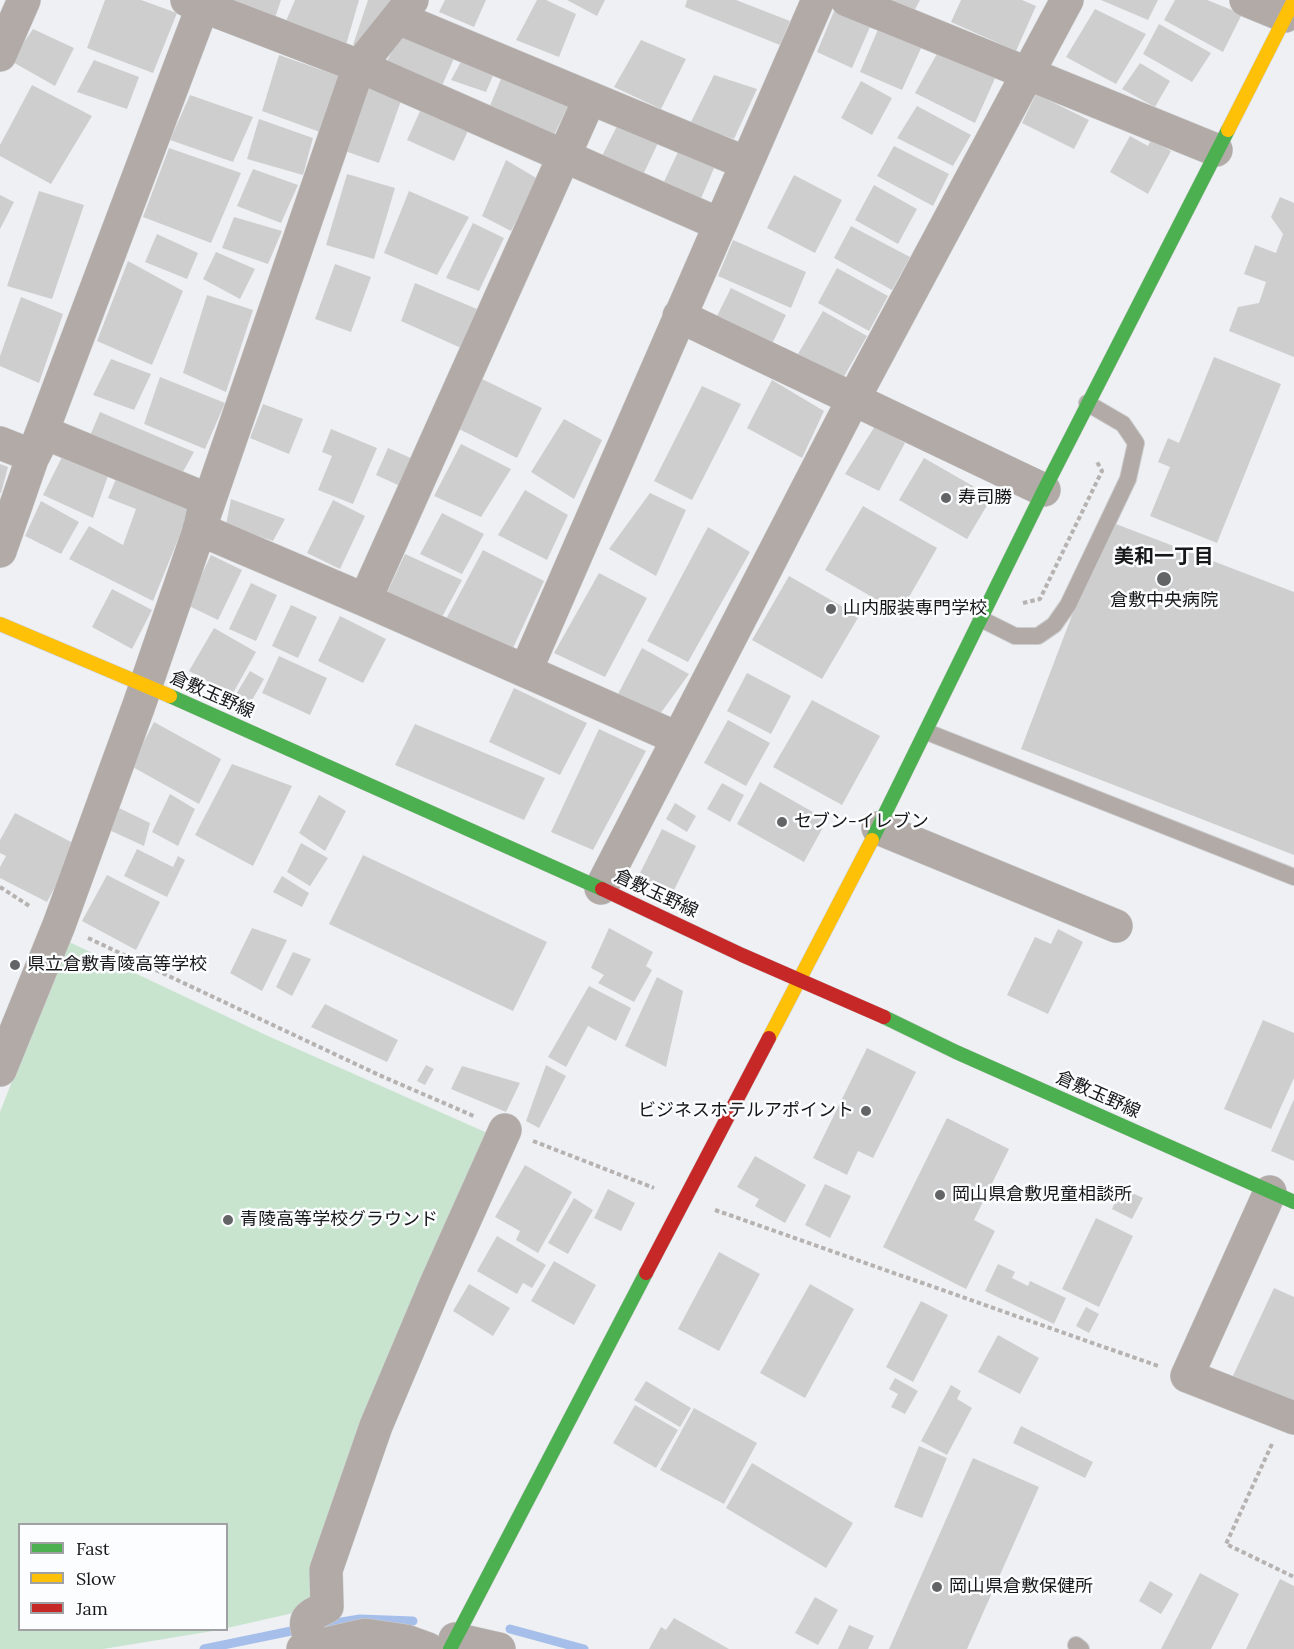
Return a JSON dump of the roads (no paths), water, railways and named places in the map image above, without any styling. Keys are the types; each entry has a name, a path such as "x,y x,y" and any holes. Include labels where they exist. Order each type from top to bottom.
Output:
{"street":[{"path":"0,54 24,0"},
{"path":"526,670 818,0"},
{"path":"847,0 1216,150"},
{"path":"601,888 854,398 1067,0"},
{"path":"444,1646 685,1200 878,828 1087,403 1289,8 1246,0"},
{"path":"0,551 198,2 359,66 719,224"},
{"path":"0,1070 59,925 145,685 359,66 405,9 590,98 746,163"},
{"path":"365,600 590,98"},
{"path":"679,316 1044,490"},
{"path":"33,456 45,433 206,499 199,529"},
{"path":"0,443 33,456"},
{"path":"199,529 526,670 677,738"},
{"name":"倉敷玉野線","path":"0,624 145,685 601,888 742,955 856,1003 956,1052 1282,1197"},
{"path":"878,828 1116,926"},
{"path":"499,1649 444,1646 365,1635 308,1640 309,1616 327,1607 326,1570 376,1426 505,1130"},
{"path":"1282,1197 1187,1376 1290,1416"}],"lane":[{"path":"981,619 1015,636 1038,636 1054,625 1068,605 1128,480 1136,443 1123,424 1087,403"},
{"path":"927,732 1294,877"}],"waterway":[{"path":"317,1626 360,1619 413,1621"},
{"path":"204,1649 301,1629"},
{"path":"510,1629 584,1649"}],"place":[{"name":"寿司勝","path":"946,498"},
{"name":"倉敷中央病院","path":"1164,579"},
{"name":"山内服装専門学校","path":"831,609"},
{"name":"セブン-イレブン","path":"782,822"},
{"name":"県立倉敷青陵高等学校","path":"15,965"},
{"name":"ビジネスホテルアポイント","path":"866,1111"},
{"name":"岡山県倉敷児童相談所","path":"940,1195"},
{"name":"青陵高等学校グラウンド","path":"228,1220"},
{"name":"岡山県倉敷保健所","path":"937,1587"}],"district":[{"name":"美和一丁目","path":"1164,557"}]}
